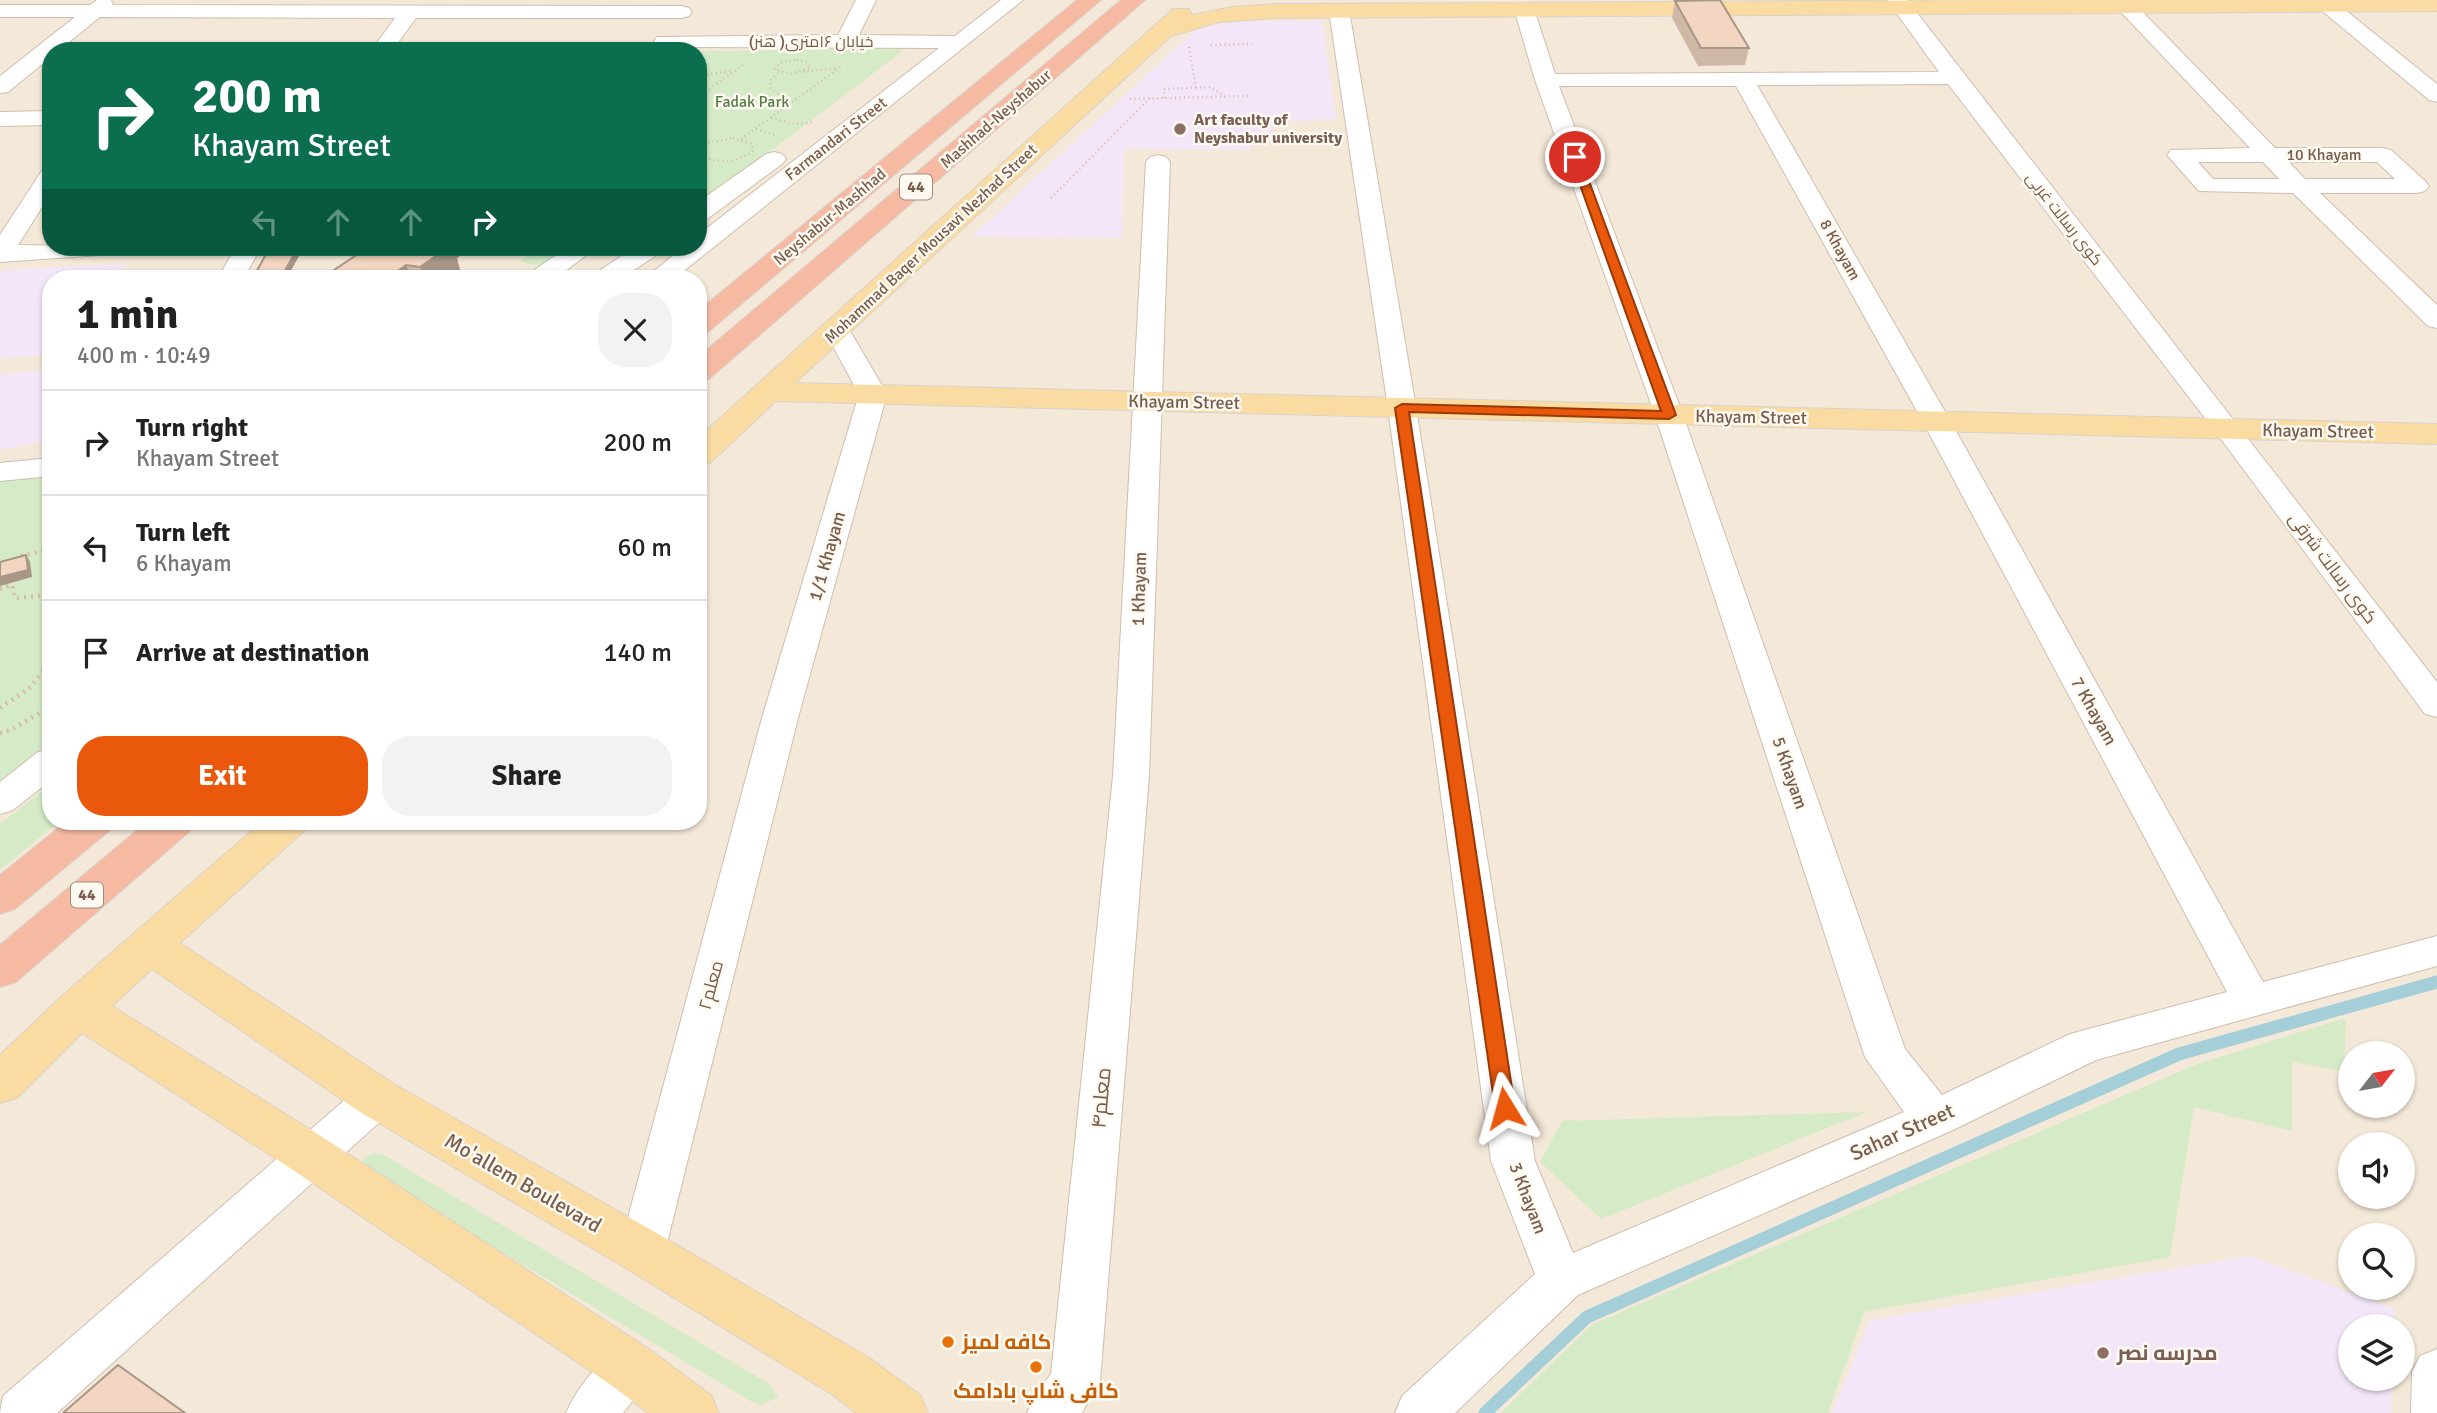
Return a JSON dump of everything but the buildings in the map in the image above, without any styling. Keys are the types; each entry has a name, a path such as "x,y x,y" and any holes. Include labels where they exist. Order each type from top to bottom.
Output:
{"highway":[{"path":"1050,34 1081,0"},
{"name":"Neyshabur-Mashhad","path":"707,319 1090,0"},
{"name":"Mashhad-Neyshabur","path":"707,365 1134,0"},
{"path":"1090,39 1150,0"},
{"path":"707,312 730,301"},
{"path":"0,898 83,830"},
{"name":"44","path":"0,970 163,830"}],"main road":[{"name":"Mohammad Baqer Mousavi Nezhad Street","path":"707,448 1187,8 1200,4 1295,0"},
{"path":"1162,31 1200,17 1225,12 1338,5 1524,9 1900,4 2126,6 2434,3"},
{"name":"Khayam Street","path":"771,392 2437,434"},
{"path":"0,1084 79,1008 279,830"},
{"name":"Mo'allem Boulevard","path":"150,945 377,1098 642,1251 852,1377 900,1413"},
{"path":"79,1008 310,1155 630,1367 691,1413"}],"street":[{"path":"845,42 866,0"},
{"name":"Farmandari Street","path":"707,239 949,41 1013,0"},
{"name":"کوی رسالت غربی","path":"1900,4 1954,78 2228,429"},
{"path":"0,11 103,5 409,13 487,6 686,6"},
{"path":"57,42 103,5"},
{"name":"3 Khayam","path":"1338,5 1402,408 1513,1161 1560,1280"},
{"path":"2327,5 2437,95"},
{"name":"خیابان ۱۶متری( هنر)","path":"686,6 664,41 949,41"},
{"path":"2126,6 2269,155"},
{"name":"5 Khayam","path":"1524,9 1546,80 1669,415 1886,1056 1936,1118"},
{"path":"388,42 409,13"},
{"path":"707,208 949,41"},
{"path":"5,83 42,54"},
{"path":"1546,80 1954,78"},
{"path":"5,83 40,79"},
{"name":"8 Khayam","path":"1743,79 1937,422"},
{"path":"0,119 42,118"},
{"name":"10 Khayam","path":"2179,155 2383,155 2417,186 2299,186 2207,186 2179,155"},
{"name":"10 Khayam","path":"2269,155 2437,320"},
{"name":"1 Khayam","path":"1131,776 1158,162"},
{"path":"0,253 42,188"},
{"path":"0,253 42,251"},
{"path":"551,270 571,256"},
{"path":"617,270 638,256"},
{"name":"Farmandari Street","path":"669,270 686,256"},
{"path":"837,330 873,394"},
{"name":"1/1 Khayam","path":"780,718 873,394"},
{"name":"7 Khayam","path":"1937,422 2252,1000"},
{"name":"کوی رسالت شرقی","path":"2228,429 2437,706"},
{"path":"0,472 42,468"},
{"name":"معلم۲","path":"642,1251 780,718"},
{"path":"0,801 42,768"},
{"name":"معلم۴","path":"1052,1413 1074,1381 1131,776"},
{"name":"Sahar Street","path":"1420,1413 1560,1280 1936,1118 2085,1046 2437,951"},
{"path":"21,1413 377,1098"},
{"path":"592,1413 630,1367"},
{"path":"2436,1413 2437,1372"}],"path":[{"path":"707,91 774,42"},
{"path":"741,139 873,42"},
{"path":"1202,46 1252,44"},
{"path":"1189,46 1196,88"},
{"path":"803,72 840,67"},
{"path":"707,75 736,70"},
{"path":"779,72 770,81 771,89 791,102"},
{"path":"1164,98 1164,89 1211,87 1226,97"},
{"path":"1121,99 1248,96"},
{"path":"1051,198 1150,98"},
{"path":"771,117 795,124 834,118"},
{"path":"707,145 724,139 741,139 754,147 749,155 725,161 709,160"},
{"path":"13,558 42,551"},
{"path":"0,589 12,586 15,598 42,596"},
{"path":"0,708 31,687 42,671"},
{"path":"0,733 11,730 42,711"}],"shaded area":[{"path":"0,0 2437,0 2437,1413 0,1413"},
{"name":"Art faculty of Neyshabur university","path":"1248,21 1322,21 1336,120 1273,121 1272,136 1250,137 1250,150 1124,149 1122,238 971,237 1195,31 1207,26"},
{"path":"127,264 123,270 42,270 42,356 0,358 0,273 6,270"},
{"path":"42,371 42,442 0,450 0,374"},
{"name":"مدرسه نصر","path":"2250,1256 2338,1288 2338,1300 2370,1300 2395,1309 2395,1314 2338,1314 2338,1391 2392,1391 2391,1413 1832,1413 1870,1320"}],"green space":[{"name":"Fadak Park","path":"889,48 904,50 707,199 707,51"},
{"path":"527,256 555,256 542,266 519,262"},
{"path":"42,477 42,749 0,782 0,481"},
{"path":"42,791 42,830 49,830 0,870 0,824"},
{"path":"2346,1018 2345,1041 2338,1041 2338,1071 2292,1061 2292,1131 2194,1107 2170,1257 1864,1312 1828,1413 1501,1413 1591,1325 2197,1064"},
{"path":"1867,1112 1601,1219 1540,1162 1562,1121"},
{"path":"375,1153 384,1155 768,1383 778,1397 761,1405 752,1402 370,1173 363,1168 362,1162 366,1156"}],"waterway":[{"path":"1485,1413 1587,1317 2179,1054 2437,982"}],"place":[{"name":"Art faculty of Neyshabur university","path":"1180,129"},
{"name":"کافه لمیز","path":"948,1342"},
{"name":"مدرسه نصر","path":"2103,1353"},
{"name":"کافی شاپ بادامک","path":"1036,1367"}],"route":[{"path":"1505,1108 1402,408 1669,415 1575,157"}]}
